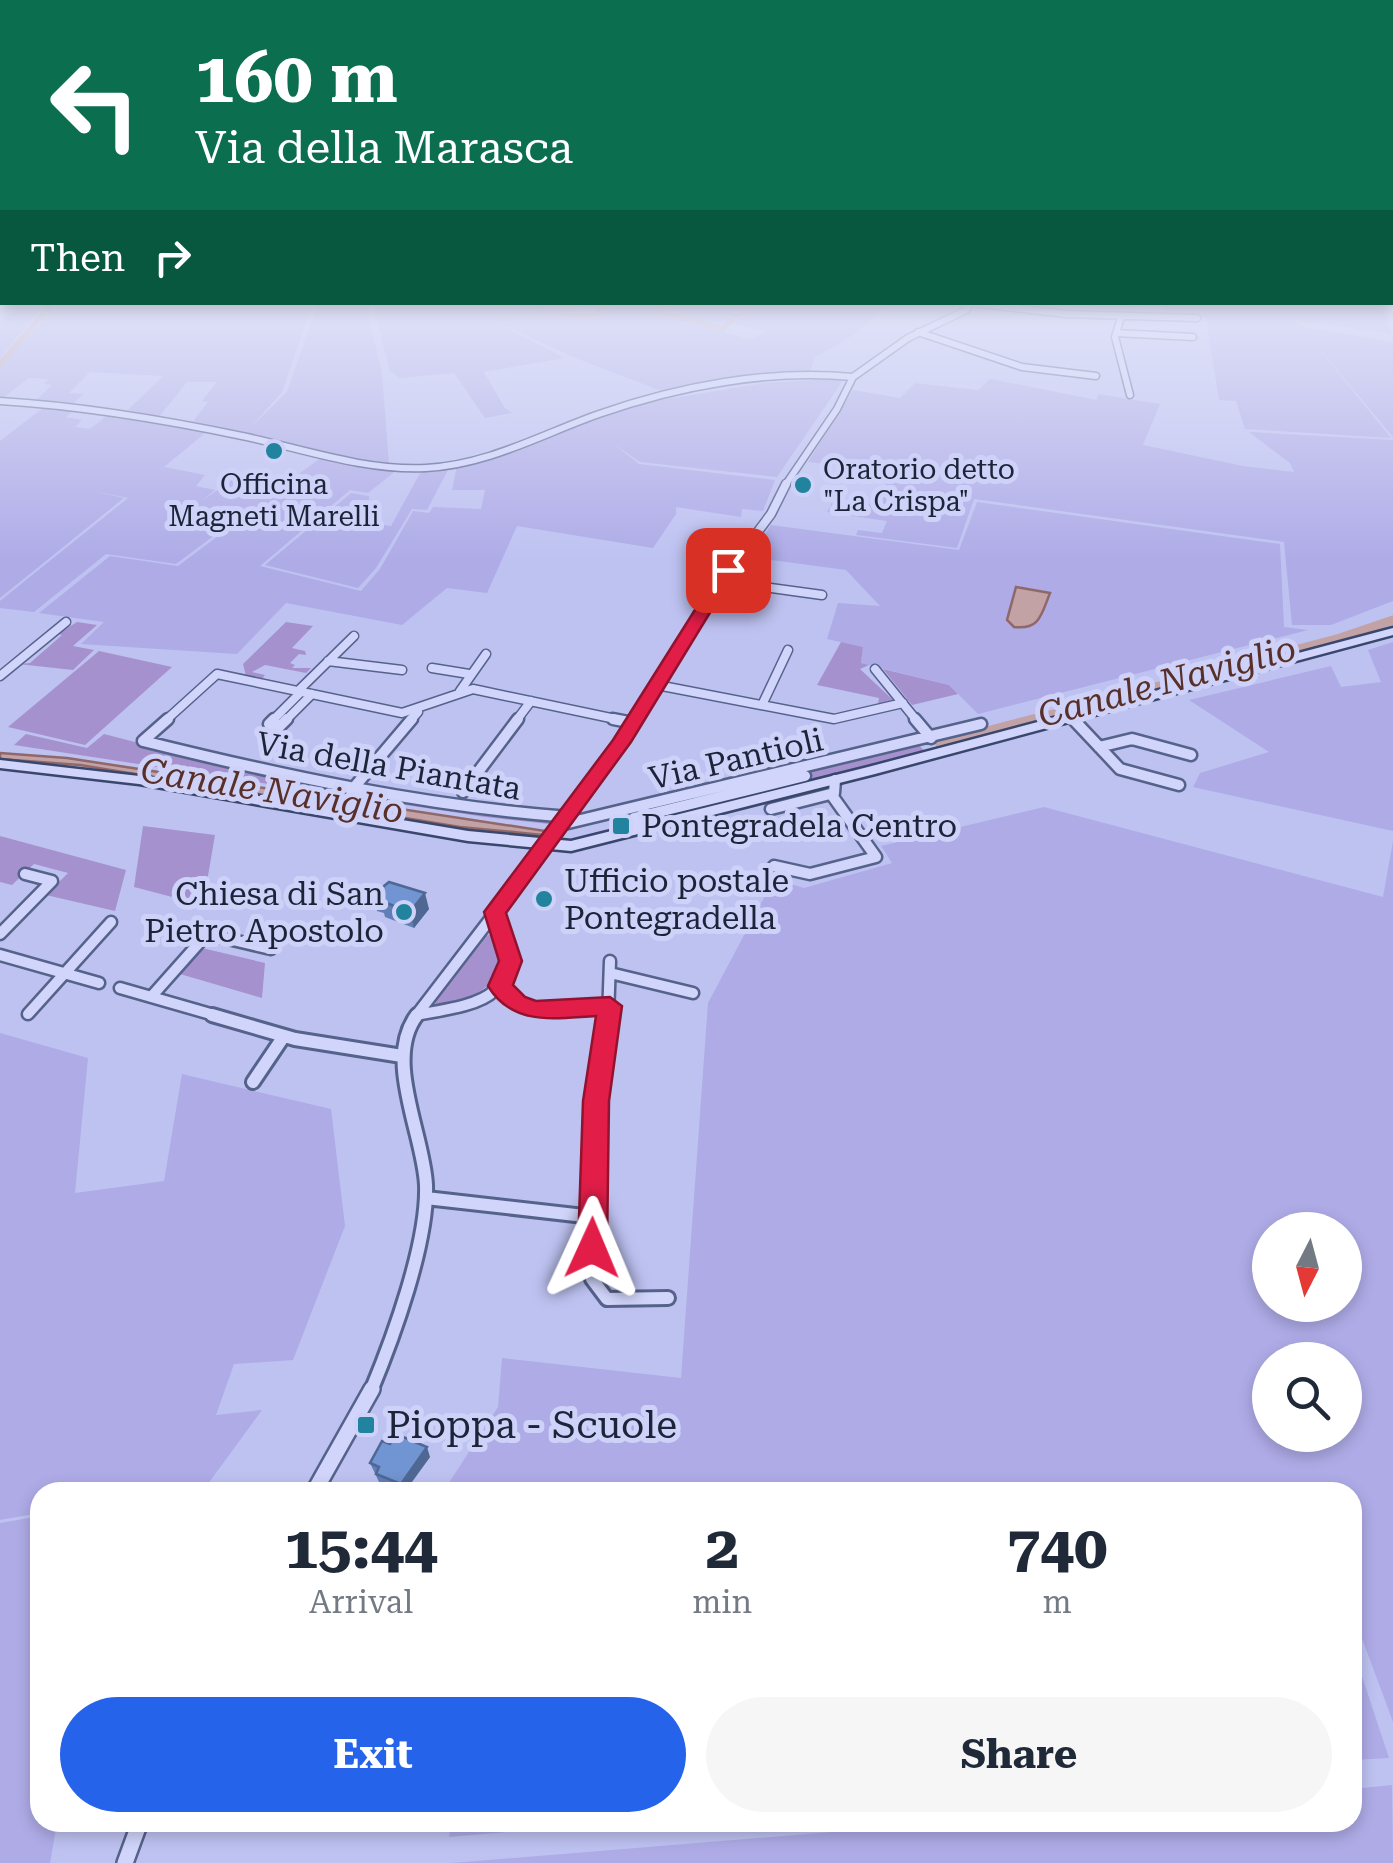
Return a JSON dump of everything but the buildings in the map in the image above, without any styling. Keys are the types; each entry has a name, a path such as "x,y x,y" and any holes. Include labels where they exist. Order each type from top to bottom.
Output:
{"street":[{"path":"0,401 122,411 370,464 427,468 495,456 594,416 645,402 724,387"},
{"path":"319,1482 378,1373 416,1259 426,1198 402,1056 403,1040 416,1015 495,912 553,846 720,581 771,514 792,471 837,409 848,387"},
{"path":"1128,387 1130,396"},
{"path":"720,581 822,595"},
{"path":"0,676 66,622"},
{"path":"771,809 934,754 1393,631"},
{"path":"312,694 280,726 269,724 354,636"},
{"path":"762,705 788,650"},
{"path":"460,691 486,654"},
{"path":"328,661 402,670"},
{"path":"432,668 469,674"},
{"path":"875,669 903,703 934,754"},
{"name":"Via della Piantata","path":"299,691 216,674 144,741 351,791 450,808 566,820"},
{"path":"657,685 834,718 903,703"},
{"path":"299,691 404,713 460,691 478,690 634,722"},
{"path":"463,792 531,701"},
{"path":"351,791 422,707"},
{"path":"1071,717 1120,769 1179,785"},
{"name":"Via Pantioli","path":"566,820 806,777 980,724"},
{"path":"1099,747 1132,739 1191,755"},
{"path":"0,764 139,780 417,828 553,846 578,845 642,830 806,777 833,787 876,857 810,874 774,866"},
{"path":"566,820 578,845"},
{"path":"0,934 52,881 25,874"},
{"path":"416,1015 468,1005 500,986 510,961 495,912"},
{"path":"28,1014 111,922"},
{"path":"151,998 207,934 271,950"},
{"path":"0,955 99,982"},
{"path":"668,1298 607,1298 592,1278 596,1101 610,1006 610,967 693,993"},
{"path":"500,986 528,1009 610,1006"},
{"path":"120,988 284,1036 402,1056"},
{"path":"254,1082 284,1036"},
{"path":"426,1198 593,1216"},
{"path":"126,1863 137,1832"}],"shaded area":[{"path":"0,387 17,387 0,400"},
{"path":"50,387 75,387 69,393 83,394 73,404 35,401"},
{"path":"152,387 183,387 159,417 128,410"},
{"path":"213,387 284,387 251,427 289,387 383,387 389,465 191,424 208,402 202,401"},
{"path":"464,387 493,387 512,413 485,418"},
{"path":"651,387 727,387 672,395"},
{"path":"740,387 839,387 777,477 640,462 614,444 639,464 775,480 763,511 742,509 741,517 676,507 676,514 653,548 517,526 487,593 447,588 402,625 286,603 237,654 81,644 104,622 39,613 110,556 178,566 238,521 188,511 185,515 231,523 176,564 106,554 34,612 0,608 0,601 128,498 89,490 124,498 0,598 0,441 48,404 78,407 66,417 82,420 75,427 90,429 113,411 209,430 164,467 205,475 196,486 215,490 202,501 233,479 282,486 322,457 397,470 368,493 350,490 260,566 361,591 380,569 413,511 429,513 433,507 481,509 485,490 452,490 457,466 649,402"},
{"path":"911,387 978,390 1030,387 1097,400 1098,394 1160,404 1143,445 1243,466 1294,472 1290,463 1249,432 1393,440 1393,601 1331,625 1292,625 1284,542 974,499 957,548 856,535 858,530 882,533 887,521 827,512 835,498 879,505 890,473 808,462 853,390 900,398"},
{"path":"1217,387 1350,387 1391,438 1245,429 1236,401 1219,400"},
{"path":"1351,387 1393,387 1393,437"},
{"path":"449,468 427,510 412,509 376,568 358,588 265,565 351,493 369,496 369,507 356,521 391,526 419,475 425,470"},
{"path":"977,502 1280,544 1284,627 1308,630 978,714 949,685 861,663 863,647 827,639 838,603 880,606 846,570 750,557 771,525 959,550"},
{"path":"77,622 97,625 73,646 94,650 73,670 18,664 30,663 62,635 58,634"},
{"path":"286,622 313,626 292,648 305,651 306,655 299,654 290,663 295,665 292,668 311,668 306,673 265,665 252,672 265,675 262,679 246,676 243,664"},
{"path":"841,642 863,647 861,663 869,665 860,669 893,700 878,704 879,698 817,685"},
{"path":"1393,642 1393,831 1193,787 1200,773 1269,752 1189,700 1331,666 1341,687 1381,682 1368,650"},
{"path":"99,651 172,667 85,745 8,727"},
{"path":"883,669 949,685 958,694 912,705"},
{"path":"26,734 87,748 104,734 275,776 390,799 565,818 558,825 485,817 14,745"},
{"path":"919,745 926,753 815,781 809,772"},
{"path":"1044,807 1383,897 1393,841 1393,1722 1362,1638 1362,1482 449,1482 498,1407 502,1358 681,1378 708,1003 774,879 804,888 892,863 881,846"},
{"path":"143,826 215,835 203,905 134,887"},
{"path":"0,836 126,870 115,911 46,895 68,873 34,864 12,885 0,882"},
{"path":"491,934 497,937 504,969 474,995 456,1003 436,1005 434,999 481,938"},
{"path":"202,948 265,963 262,998 180,974"},
{"path":"0,1033 88,1058 75,1193 164,1181 182,1074 331,1109 345,1226 293,1360 234,1364 216,1415 262,1410 209,1482 30,1482 30,1515 0,1520"},
{"path":"30,1518 30,1832 55,1832 50,1863 0,1863 0,1523"},
{"path":"1362,1676 1389,1758 1362,1760"},
{"path":"1392,1785 1393,1863 452,1863 832,1832 1362,1832 1362,1788"},
{"path":"450,1832 506,1832 449,1837"}],"water":[{"path":"1016,587 1050,593 1042,614 1029,626 1014,627 1007,620"},
{"path":"0,753 67,758 545,831 543,835 460,827 80,765 0,759"}],"waterway":[{"name":"Canale Naviglio","path":"1027,721 1340,638 1393,620"},
{"name":"Canale Naviglio","path":"941,744 1037,719"}],"place":[{"name":"Officina Magneti Marelli","path":"274,451"},
{"name":"Oratorio detto \"La Crispa\"","path":"803,485"},
{"name":"Pontegradela Centro","path":"621,826"},
{"name":"Ufficio postale Pontegradella","path":"544,899"},
{"name":"Chiesa di San Pietro Apostolo","path":"404,912"},
{"name":"Pioppa - Scuole","path":"366,1425"}],"route":[{"path":"592,1248 596,1101 610,1006 536,1010 516,1004 500,986 510,961 495,912 621,742 728,570"}]}
